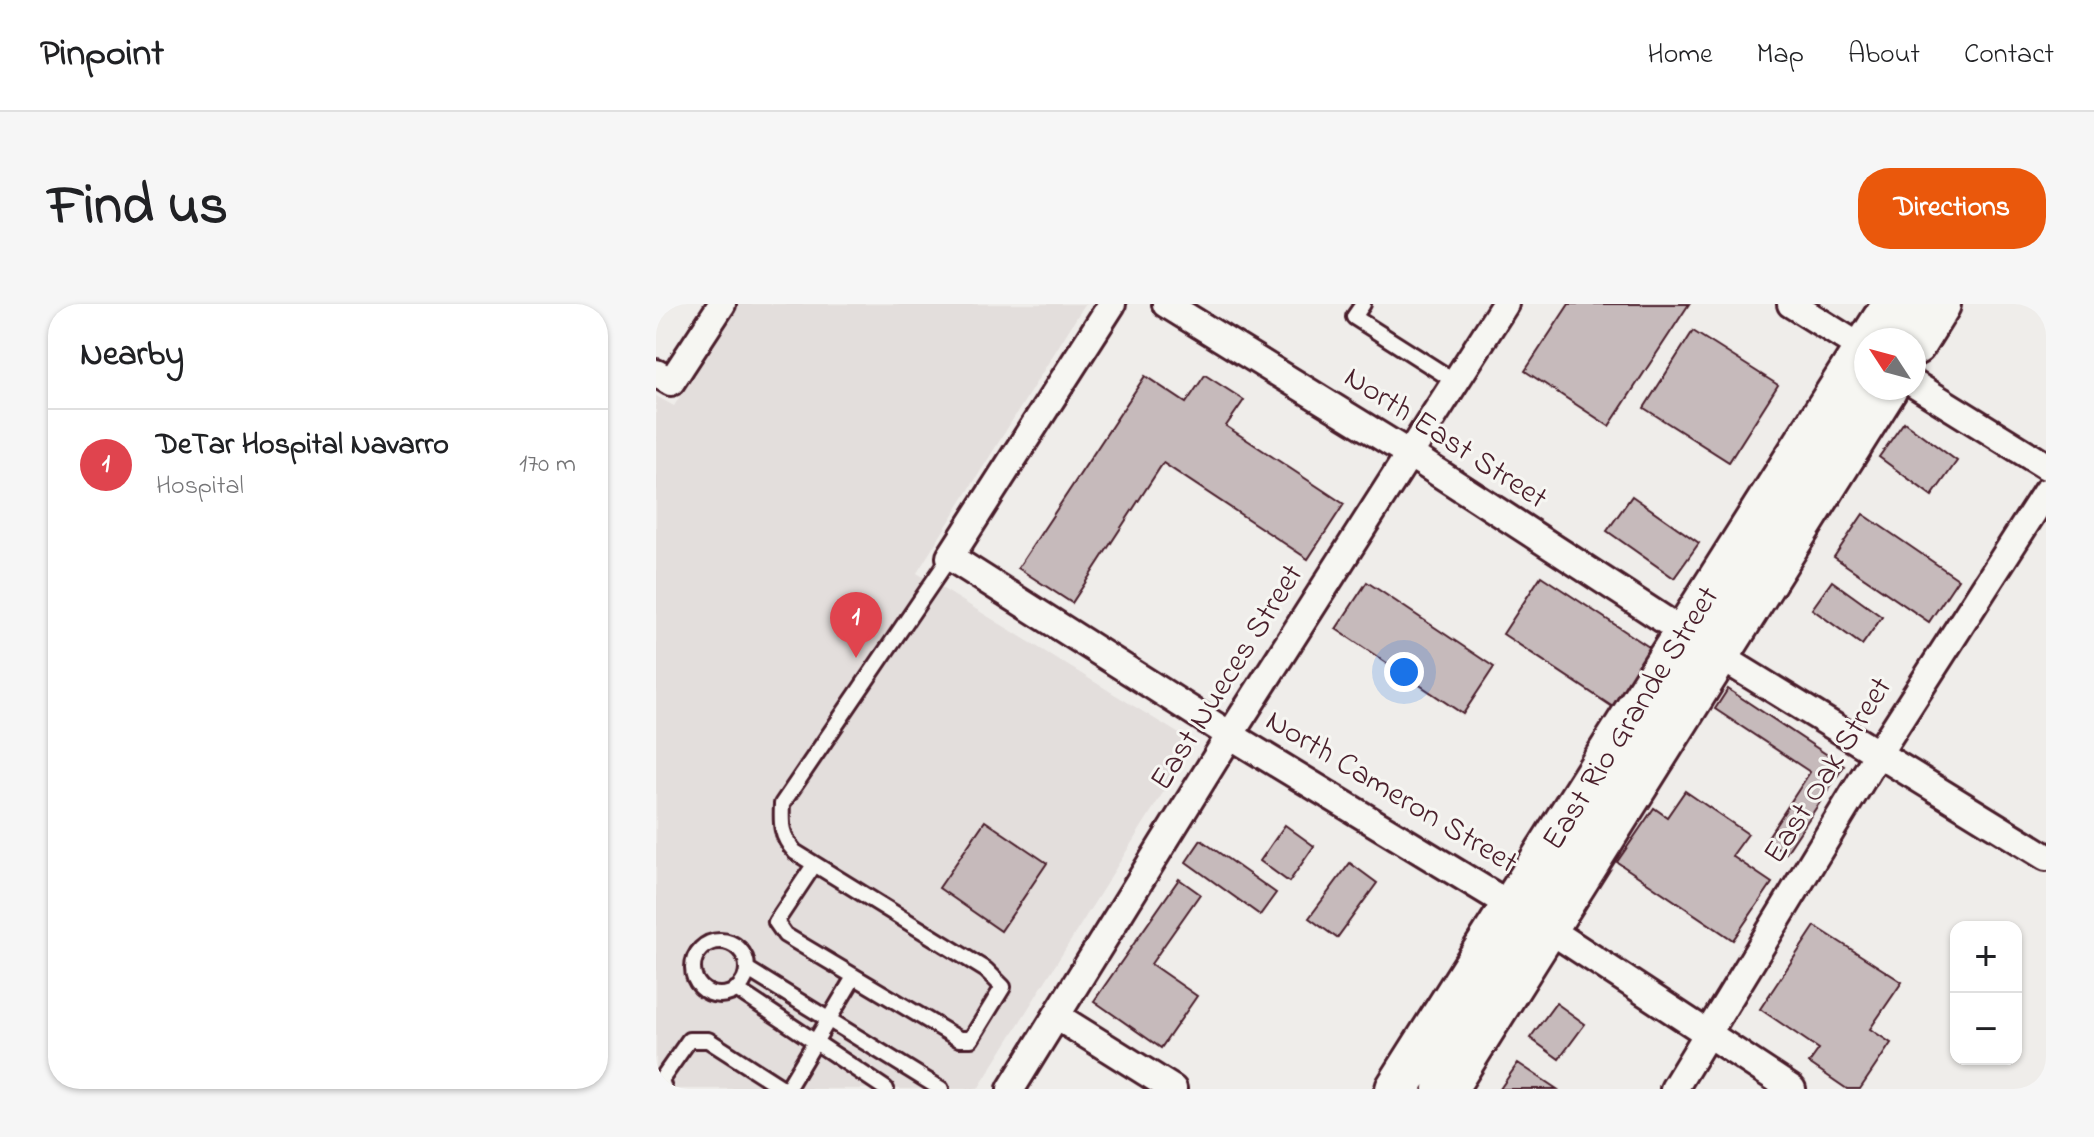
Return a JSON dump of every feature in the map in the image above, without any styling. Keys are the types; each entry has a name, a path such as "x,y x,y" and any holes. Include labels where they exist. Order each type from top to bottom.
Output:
{"main road":[{"name":"East Rio Grande Street","path":"1883,328 1894,304"},
{"path":"1894,328 1916,304"},
{"path":"1924,328 1939,304"},
{"name":"East Rio Grande Street","path":"1397,1089 1530,917 1702,644 1854,384"},
{"path":"1846,452 1841,439 1842,427 1854,397"},
{"name":"East Rio Grande Street","path":"1702,644 1846,452 1878,400"},
{"name":"East Rio Grande Street","path":"1445,1089 1530,917"}],"street":[{"path":"664,377 722,304"},
{"path":"950,557 1112,304"},
{"name":"North East Street","path":"1166,304 1411,455 1702,644 2046,857"},
{"name":"East Nueces Street","path":"1011,1089 1230,735 1505,304"},
{"path":"1791,304 1854,342"},
{"path":"1926,391 2046,466"},
{"name":"East Oak Street","path":"1674,1089 1879,752 2046,492"},
{"name":"North Cameron Street","path":"950,557 1230,735 1530,917 1792,1089"},
{"path":"1058,1017 1173,1089"}],"lane":[{"path":"1363,304 1354,317 1456,382"},
{"path":"814,865 776,922 785,935 959,1039 971,1039 1003,987 986,970 814,865 784,840 781,825 782,804 950,557"},
{"path":"724,941 741,951 747,969 745,978 736,989 722,995 705,991 694,977 694,960 705,945 724,941"},
{"path":"747,969 941,1089"},
{"path":"660,1083 689,1040 708,1040 786,1089 854,977"},
{"path":"736,989 886,1089"}],"shaded area":[{"path":"737,304 1085,304 917,573 1194,743 978,1089 656,1089 656,396 674,406"}],"building":[{"path":"1569,304 1689,304 1609,426 1525,371"},
{"path":"1693,331 1778,385 1729,462 1644,408"},
{"path":"1205,375 1244,400 1226,426 1344,504 1308,559 1163,463 1072,603 1018,568 1145,376 1186,403"},
{"path":"1904,422 1957,461 1932,496 1879,457"},
{"path":"1632,496 1699,543 1674,578 1607,531"},
{"path":"1863,514 1958,579 1929,622 1834,557"},
{"path":"1541,576 1655,651 1616,709 1503,634"},
{"path":"1832,581 1882,617 1862,645 1812,609"},
{"path":"1367,582 1494,667 1463,714 1336,629"},
{"path":"1728,689 1844,766 1786,853 1766,840 1810,772 1715,709"},
{"path":"1685,791 1748,834 1732,856 1772,883 1733,940 1617,862 1654,808 1667,817"},
{"path":"985,821 1047,863 1001,931 939,888"},
{"path":"1285,825 1314,846 1289,882 1260,861"},
{"path":"1201,840 1276,893 1260,915 1186,862"},
{"path":"1350,863 1377,883 1337,938 1309,918"},
{"path":"1179,879 1200,894 1151,964 1197,996 1161,1048 1094,1001"},
{"path":"1815,926 1902,982 1870,1029 1891,1043 1860,1089 1847,1089 1809,1063 1819,1049 1760,1009"},
{"path":"1556,1003 1585,1024 1559,1059 1530,1038"},
{"path":"1518,1063 1557,1089 1500,1089"}],"place":[{"name":"DeTar Hospital Navarro","path":"856,658"}]}
